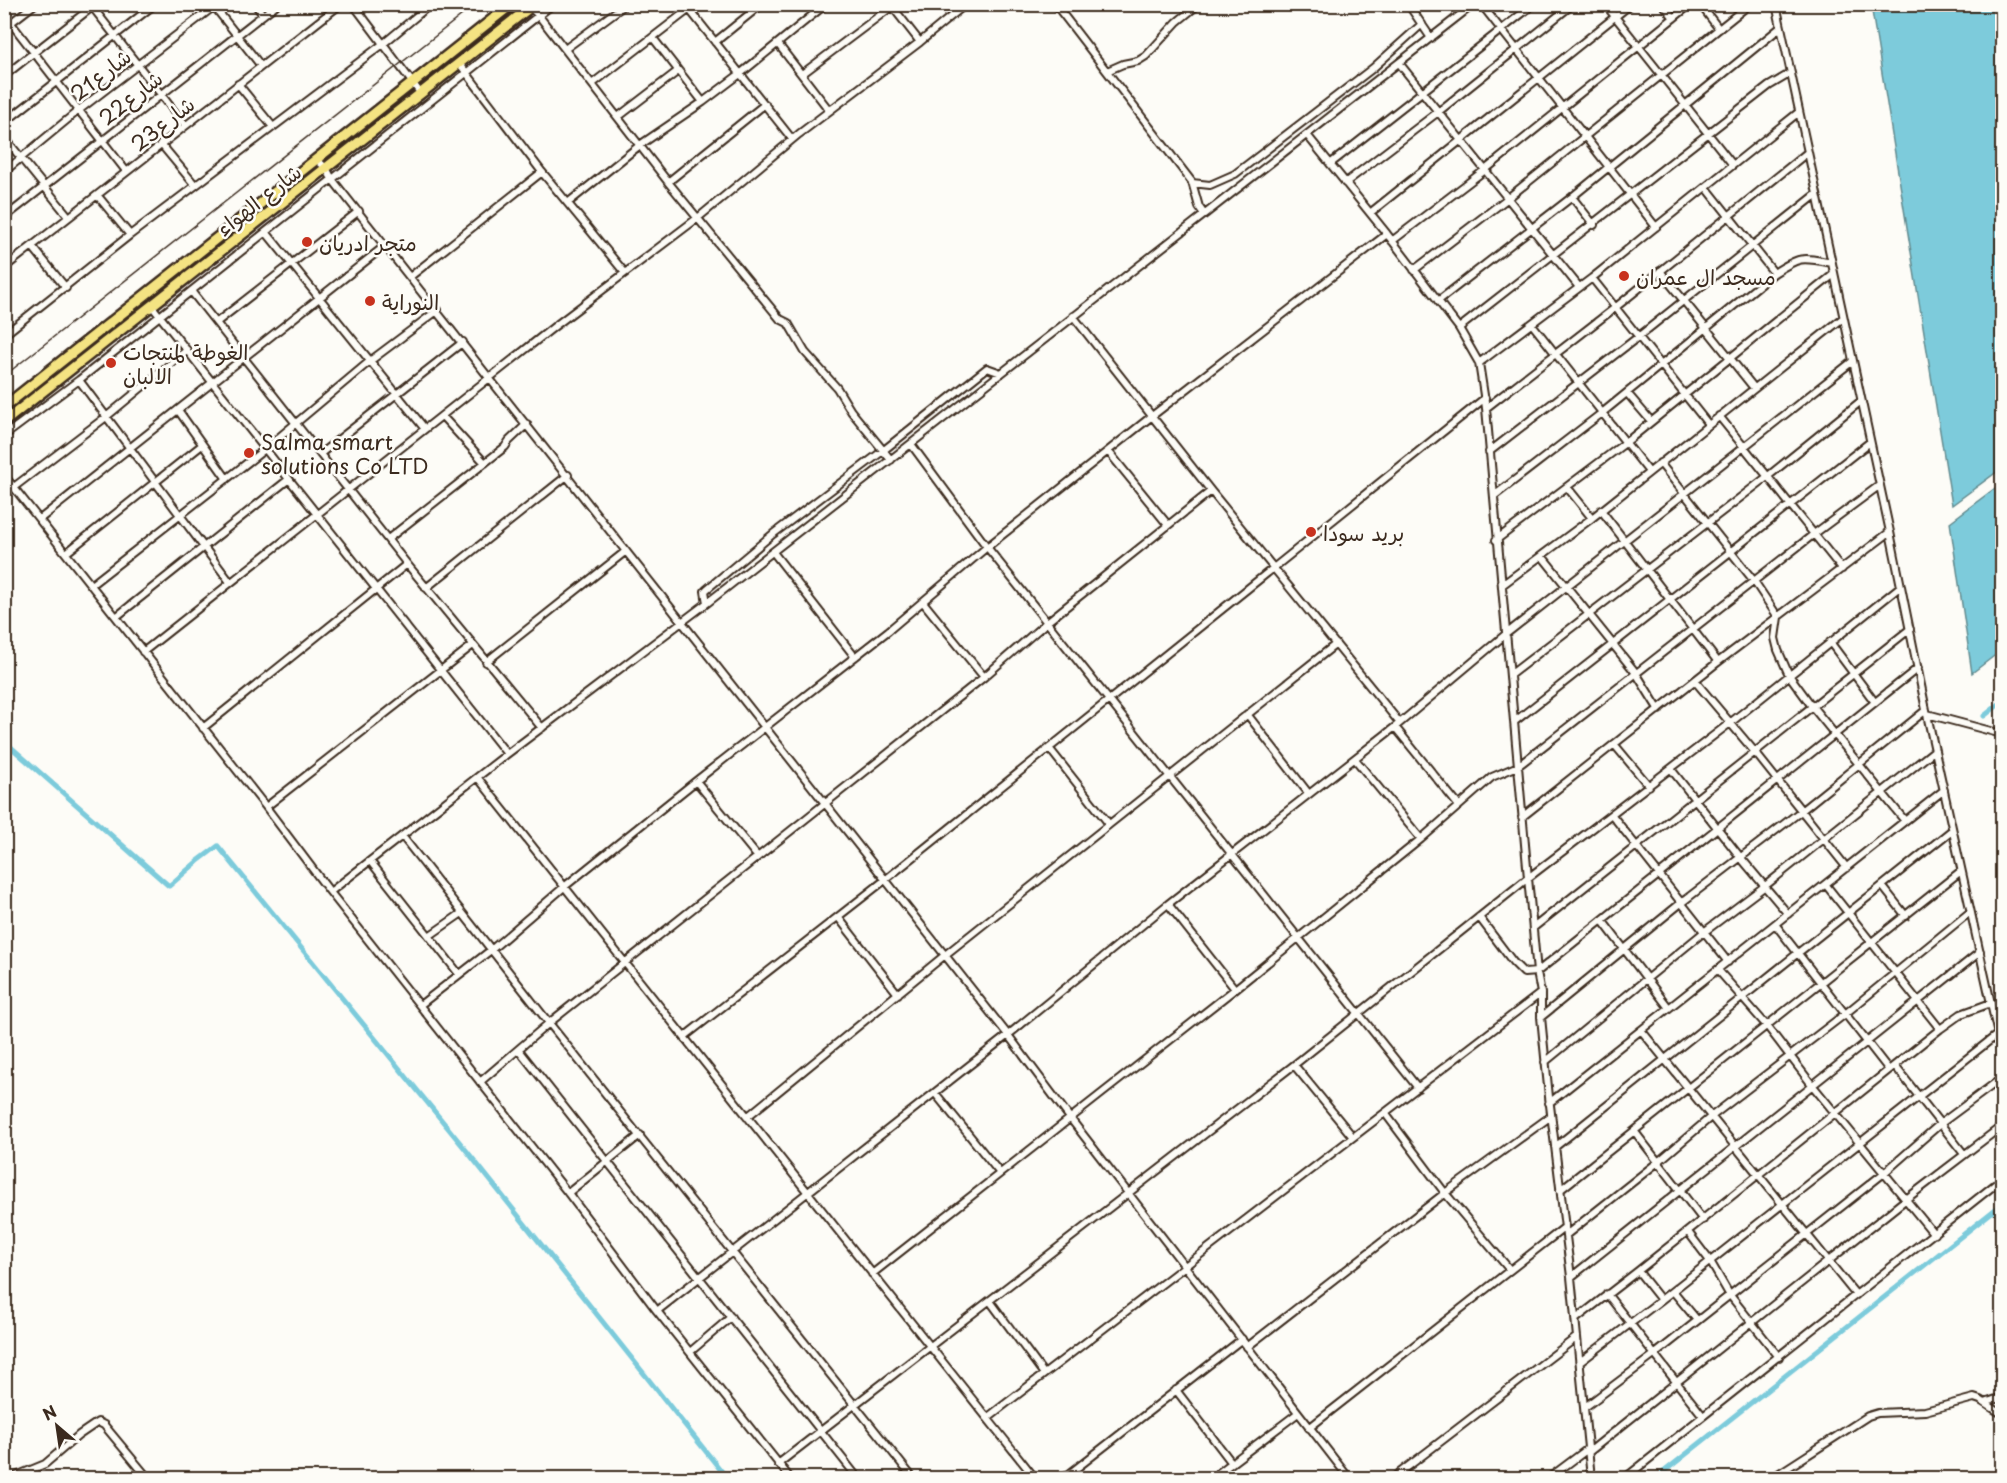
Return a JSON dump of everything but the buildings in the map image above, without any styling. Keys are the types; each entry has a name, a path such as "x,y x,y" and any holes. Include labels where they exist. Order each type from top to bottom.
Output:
{"highway":[{"name":"شارع الهواء","path":"4,407 512,4"},
{"name":"شارع الهواء","path":"4,422 532,6"}],"street":[{"path":"4,28 35,4"},
{"path":"4,123 155,4"},
{"path":"255,4 263,15"},
{"name":"شارع22","path":"4,218 277,4"},
{"name":"شارع23","path":"4,268 340,4"},
{"path":"353,4 421,94"},
{"path":"4,335 195,185 383,44 431,4"},
{"path":"4,436 79,380 553,4"},
{"path":"565,49 626,4"},
{"path":"592,84 653,38 687,7 696,4"},
{"path":"715,42 762,4"},
{"path":"569,202 640,145 740,74 826,4"},
{"path":"143,652 425,429 699,217 792,139 920,42 966,4"},
{"path":"1055,4 1192,183 1199,207 1204,214"},
{"path":"1107,71 1146,56 1177,22 1199,4"},
{"path":"1408,4 1431,38"},
{"path":"330,892 507,754 707,603 1473,4"},
{"path":"1481,4 1656,226"},
{"path":"1330,164 1534,4"},
{"path":"1345,183 1573,4"},
{"path":"1605,4 1733,165"},
{"path":"1370,213 1631,4"},
{"path":"1663,4 1674,18"},
{"path":"1392,241 1639,48 1691,4"},
{"path":"1700,4 1719,29"},
{"path":"1414,270 1508,198 1750,4"},
{"path":"1776,4 1890,532 1926,712 2002,1053"},
{"path":"4,76 92,5 185,125"},
{"path":"215,5 261,66"},
{"name":"شارع21","path":"4,172 79,110 215,5"},
{"path":"802,74 893,5 920,42"},
{"path":"532,6 668,182 699,217 780,319 788,323 805,352 837,388 851,411 891,460"},
{"path":"687,7 792,139"},
{"path":"11,23 126,171"},
{"path":"1192,183 1210,185 1234,174 1373,68 1422,24"},
{"path":"1438,301 1781,27"},
{"path":"653,38 703,102"},
{"path":"778,44 829,110"},
{"path":"459,63 543,172 626,273"},
{"path":"1399,63 1579,287"},
{"path":"618,117 678,71"},
{"path":"1459,328 1594,225 1769,86 1791,73"},
{"path":"238,84 273,127"},
{"path":"668,182 765,104"},
{"path":"1479,363 1592,278 1799,112"},
{"path":"1307,135 1459,328 1479,363 1486,408 1522,817 1541,993 1545,1062 1576,1319 1591,1479"},
{"path":"4,137 69,217"},
{"path":"161,144 195,185"},
{"path":"1486,408 1808,152"},
{"path":"317,160 326,168 1008,1035 1349,1479"},
{"path":"411,276 543,172"},
{"path":"1706,187 1774,273"},
{"path":"1489,452 1817,194"},
{"path":"97,195 130,235"},
{"path":"1572,196 1594,225"},
{"path":"217,322 359,211"},
{"path":"266,232 425,429"},
{"path":"420,1005 696,781 855,657 987,547 1387,234"},
{"path":"40,519 386,245"},
{"path":"32,246 66,288"},
{"path":"1494,496 1602,414 1774,273 1796,259 1804,258 1832,263"},
{"path":"1660,271 1754,388"},
{"path":"1496,540 1625,443 1834,274"},
{"path":"1592,278 1708,424"},
{"path":"191,291 426,588 542,728"},
{"path":"151,305 507,754"},
{"path":"91,585 265,449 370,361 438,310"},
{"path":"1073,316 1210,491 1336,644 1459,806"},
{"path":"1502,585 1592,518 1843,318"},
{"path":"1532,324 1649,472"},
{"path":"320,454 463,342"},
{"path":"15,487 106,417 187,350"},
{"path":"657,1311 1008,1035 1168,904 1355,759 1506,634 1852,361"},
{"path":"707,603 705,591 715,580 779,529 987,368 1001,373"},
{"path":"79,380 230,582"},
{"path":"1627,393 1651,421"},
{"path":"684,1037 885,880 1485,398"},
{"path":"1510,675 1767,477 1861,400"},
{"path":"178,410 227,479"},
{"path":"442,416 485,463"},
{"path":"1719,416 1842,569"},
{"path":"388,539 505,447 527,424"},
{"path":"1514,722 1870,442"},
{"path":"66,553 202,444"},
{"path":"910,444 987,547 1418,1088"},
{"path":"1108,451 1168,525"},
{"path":"1660,463 1754,581 1778,617 1776,644 1789,675 1905,821"},
{"path":"4,475 790,1479"},
{"path":"426,588 568,476"},
{"path":"116,617 289,479"},
{"path":"872,1274 999,1172 1235,989 1420,839 1492,777 1518,766 1880,485"},
{"path":"1567,487 1592,518"},
{"path":"480,1082 624,962 984,677 1047,622 1210,491"},
{"path":"1601,510 1718,662"},
{"path":"1522,817 1718,662 1890,532"},
{"path":"486,662 626,551"},
{"path":"772,552 855,657"},
{"path":"1542,556 1636,673 1659,710"},
{"path":"203,728 407,564"},
{"path":"778,1464 1294,1065 1528,878 1730,723 1901,586"},
{"path":"923,602 984,677"},
{"path":"1533,928 1811,705 1910,629"},
{"path":"1830,642 1874,701"},
{"path":"747,1117 1336,644"},
{"path":"266,807 473,645"},
{"path":"1479,917 1524,973 1537,972 1918,668"},
{"path":"1695,681 1847,868"},
{"path":"1926,712 2002,734"},
{"path":"1541,1017 1681,903 1926,712"},
{"path":"1247,714 1309,794"},
{"path":"1614,744 1649,786"},
{"path":"1049,748 1109,825"},
{"path":"1545,1062 1704,932 1935,750"},
{"path":"1355,759 1420,839"},
{"path":"1671,769 1788,914"},
{"path":"478,778 1035,1479"},
{"path":"696,781 757,856"},
{"path":"1550,1103 1944,790"},
{"path":"1612,815 1728,962"},
{"path":"1555,1147 1952,830"},
{"path":"402,836 490,950 913,1479"},
{"path":"370,861 459,974"},
{"path":"1560,1190 1961,871"},
{"path":"1826,885 1940,1029"},
{"path":"1883,887 1906,916"},
{"path":"1168,904 1235,989"},
{"path":"1309,1428 1510,1270 1658,1162 1712,1116 1845,1014 1970,912"},
{"path":"429,936 462,913"},
{"path":"838,917 898,994"},
{"path":"1602,920 1669,1008"},
{"path":"1775,924 1868,1042 1918,1097 1964,1154"},
{"path":"1571,1277 1980,952"},
{"path":"1718,970 1767,1026 1934,1234"},
{"path":"987,1418 1541,993"},
{"path":"1576,1319 1940,1029 1961,1014 1991,1003"},
{"path":"1641,1030 1856,1295"},
{"path":"1580,1362 1998,1034"},
{"path":"519,1050 858,1479"},
{"path":"1294,1065 1353,1137"},
{"path":"1585,1407 1884,1173 1940,1124 2002,1078"},
{"path":"935,1093 999,1172"},
{"path":"1384,1113 1445,1193 1510,1270"},
{"path":"1247,1347 1445,1193 1551,1116"},
{"path":"1549,1479 1677,1383 1905,1200 2002,1126"},
{"path":"1635,1132 1703,1220"},
{"path":"568,1193 640,1135"},
{"path":"1625,1479 2002,1179"},
{"path":"1688,1232 1710,1261 1729,1294 1779,1357"},
{"path":"1638,1271 1661,1300"},
{"path":"1673,1291 1697,1320"},
{"path":"1607,1294 1703,1416"},
{"path":"990,1301 1044,1374"},
{"path":"690,1352 731,1317"},
{"path":"1394,1479 1577,1337"},
{"path":"1064,1479 1242,1339"},
{"path":"1176,1390 1232,1463"},
{"path":"1985,1403 2002,1397"},
{"path":"1772,1479 1868,1416 1878,1413 1925,1411 1969,1399 1980,1400 2002,1414"},
{"path":"1212,1479 1298,1413"},
{"path":"11,1479 45,1464 98,1422 104,1425 148,1479"}],"water":[{"path":"1871,5 2002,5 2002,468 1952,505"},
{"path":"2002,483 2002,650 1972,673 1950,522"}],"waterway":[{"path":"1984,716 2002,702"},
{"path":"4,741 169,886 218,846 466,1150 727,1478"},
{"path":"1656,1478 2002,1204"}],"railway":[{"path":"4,376 476,4"}],"place":[{"name":"متجر ادريان","path":"307,242"},
{"name":"مسجد ال عمران","path":"1624,276"},
{"name":"النوراية","path":"370,301"},
{"name":"الغوطة لمنتجات الالبان","path":"111,363"},
{"name":"Salma smart solutions Co LTD","path":"249,453"},
{"name":"بريد سودا","path":"1311,532"}]}
